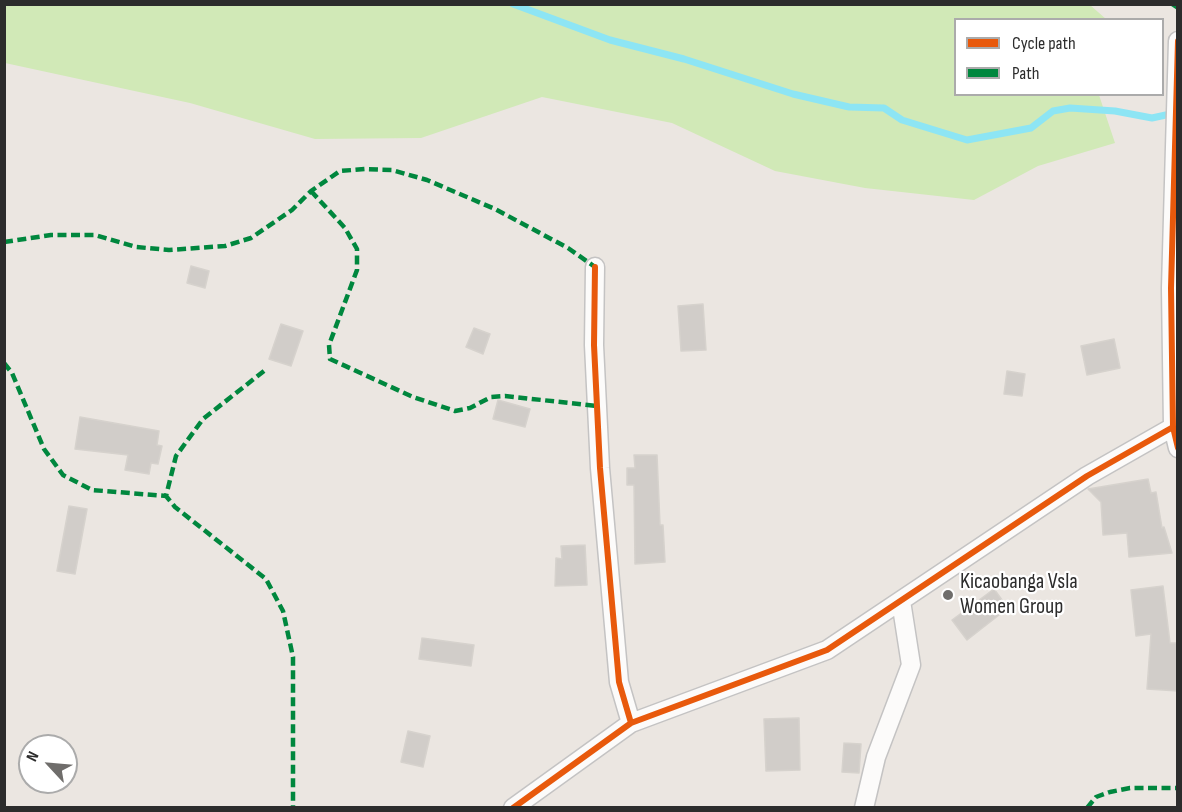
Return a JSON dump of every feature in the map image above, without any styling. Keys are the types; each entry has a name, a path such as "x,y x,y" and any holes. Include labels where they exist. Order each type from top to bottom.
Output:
{"street":[{"path":"1178,41 1172,288 1173,427 1178,448"},
{"path":"595,267 594,345 600,468 620,682 631,723"},
{"path":"513,807 631,723 827,650 1087,476 1173,427"},
{"path":"864,807 876,757 911,665 901,601"}],"green space":[{"path":"5,4 1090,5 1105,18 954,18 954,96 1099,96 1115,143 1038,166 974,200 865,188 775,171 672,123 542,97 421,138 315,139 190,103 5,63"}],"building":[{"path":"191,266 209,271 205,288 187,283"},
{"path":"703,304 706,350 681,351 678,306"},
{"path":"281,324 303,331 291,366 269,359"},
{"path":"474,328 490,334 483,354 466,347"},
{"path":"1114,339 1120,368 1087,375 1081,346"},
{"path":"1007,371 1025,374 1022,396 1004,394"},
{"path":"498,400 530,409 525,427 493,419"},
{"path":"80,417 159,431 157,445 162,446 158,464 151,463 149,474 125,470 128,455 75,449"},
{"path":"634,455 657,455 660,525 663,525 665,562 635,564 634,485 627,485 627,468 635,468"},
{"path":"1148,479 1151,493 1156,492 1162,528 1164,527 1172,553 1129,557 1127,533 1103,535 1101,502 1088,489"},
{"path":"69,506 87,509 75,574 57,571"},
{"path":"585,545 587,585 555,586 556,558 562,559 561,546"},
{"path":"1163,586 1170,643 1178,643 1178,691 1147,689 1151,634 1136,636 1131,590"},
{"path":"994,589 1008,608 967,640 952,620"},
{"path":"422,638 474,645 471,666 419,659"},
{"path":"799,718 800,770 766,771 764,719"},
{"path":"408,731 430,736 423,767 401,762"},
{"path":"844,743 861,744 859,773 842,772"}],"waterway":[{"path":"513,4 610,40 684,59 793,94 849,107 884,108 902,120 967,140 1031,128 1053,111 1070,108 1115,111 1152,118 1175,113"}],"marked path":[{"path":"1172,4 1178,8"},
{"path":"4,242 51,235 95,235 136,247 169,250 225,246 251,238 292,210 311,191 340,171 392,170 427,180 495,209 568,248 595,267"},
{"path":"311,191 345,228 357,249 357,270 329,345 330,359 413,397 455,411 470,408 491,397 505,396 597,406"},
{"path":"4,363 12,373 44,449 63,475 92,490 166,496"},
{"path":"264,371 203,419 176,456 166,496 175,507 266,579 283,611 293,657 293,808"},
{"path":"1087,808 1096,797 1110,792 1130,788 1178,788"}],"cycle path":[{"path":"1178,41 1171,288 1173,427 1178,448"},
{"path":"595,267 594,345 600,468 619,682 631,723"},
{"path":"513,808 631,723 827,650 1087,476 1173,427"}],"place":[{"name":"Kicaobanga Vsla Women Group","path":"948,595"}]}
